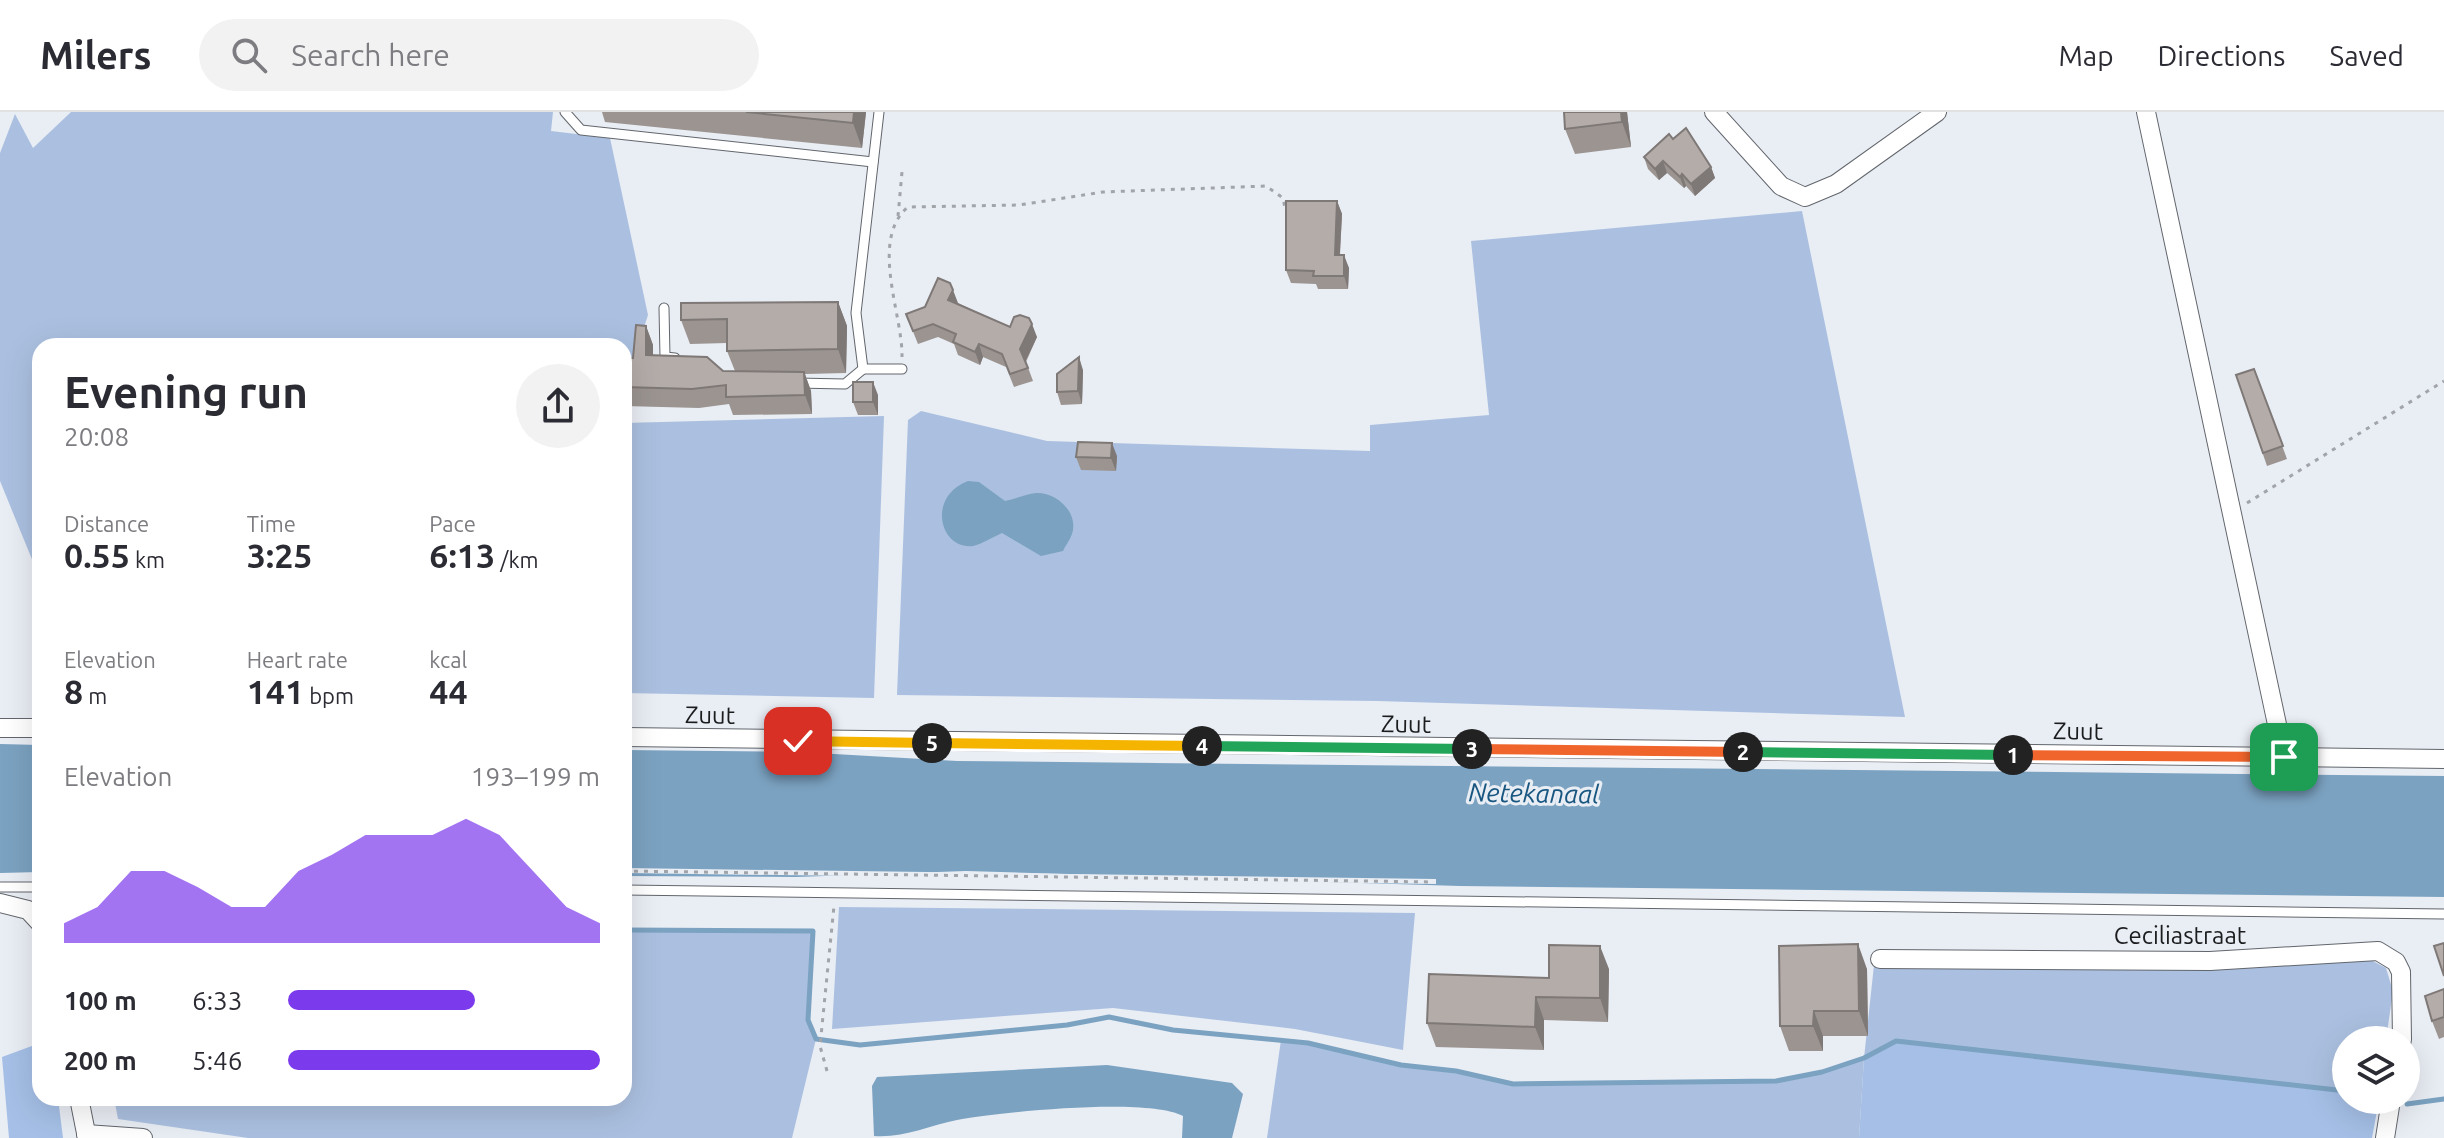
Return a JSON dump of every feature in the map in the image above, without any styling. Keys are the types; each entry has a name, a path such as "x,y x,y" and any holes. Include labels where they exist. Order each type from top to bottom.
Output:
{"street":[{"path":"1714,112 1781,186 1805,197 1836,184 1937,112"},
{"path":"2146,112 2284,757"},
{"path":"0,728 32,728"},
{"name":"Zuut","path":"632,737 2444,759"},
{"path":"0,903 28,910 32,914"},
{"name":"Ceciliastraat","path":"1880,959 2210,961 2329,956 2367,949 2388,955 2401,972 2402,1026"},
{"path":"80,1106 86,1136 143,1138"},
{"path":"2385,1138 2389,1114"}],"lane":[{"path":"565,112 581,130 873,162"},
{"path":"863,369 856,313 879,112"},
{"path":"664,308 665,357 680,358"},
{"path":"787,383 845,384 863,369 902,369"},
{"path":"0,887 32,887"},
{"path":"632,890 2444,914"}],"path":[{"path":"902,172 888,283 903,331 902,369"},
{"path":"898,216 908,207 925,205 1019,205 1103,192 1266,186 1283,198 1285,208"},
{"path":"2231,513 2444,381"},
{"path":"632,871 1434,882"},
{"path":"827,1071 820,1046 824,1034 835,894"}],"shaded area":[{"path":"71,112 553,112 551,131 610,138 648,315 632,364 632,338 32,338 32,559 0,481 0,153 15,114 33,148"},
{"path":"1802,211 1905,717 1377,701 897,695 908,420 921,411 1047,441 1370,451 1370,425 1489,415 1471,241"},
{"path":"884,416 874,698 632,693 632,423"},
{"path":"839,907 1415,913 1403,1050 1295,1029 1113,1008 832,1029"},
{"path":"632,930 813,931 808,1020 816,1039 792,1138 248,1138 118,1119 116,1106 632,1106"},
{"path":"2365,957 2386,968 2393,991 2388,1026 2332,1026 2332,1089 1896,1041 1864,1058 1874,965 2334,963"},
{"path":"1281,1040 1513,1084 1776,1081 1822,1072 1864,1058 1859,1138 1267,1138"},
{"path":"1896,1041 2332,1089 2332,1114 2376,1114 2372,1138 1859,1138 1864,1058"},
{"path":"32,1046 32,1106 59,1106 63,1138 9,1138 2,1057"}],"water":[{"path":"968,481 979,482 1005,501 1036,493 1058,500 1069,512 1073,526 1063,551 1041,556 1002,533 973,546 952,540 942,521 942,510 946,498"},
{"path":"0,744 32,745 32,872 0,873"},
{"name":"Netekanaal","path":"632,750 799,752 957,761 2444,776 2444,897 1460,886 966,871 796,877 632,876"},
{"path":"1107,1065 1232,1083 1243,1094 1232,1138 1182,1138 1183,1116 1139,1107 1038,1110 957,1120 906,1133 874,1136 872,1086 877,1077"}],"pier":[{"path":"632,868 1436,879 1436,884 632,873"}],"building":[{"path":"746,112 854,112 853,123"},
{"path":"1564,112 1621,112 1622,122 1565,129"},
{"path":"1686,128 1711,167 1691,184 1663,161 1655,169 1644,157 1669,134 1673,139"},
{"path":"1286,201 1337,201 1335,255 1344,255 1344,276 1313,276 1314,271 1286,270"},
{"path":"938,278 950,283 953,290 948,300 1010,327 1014,317 1029,318 1032,324 1020,349 1028,368 1010,374 1002,354 979,344 975,352 953,342 956,334 933,324 913,331 906,314 925,307"},
{"path":"838,302 838,349 727,351 727,319 681,320 681,303"},
{"path":"636,325 646,326 646,355 707,357 723,371 804,372 805,395 726,397 726,385 692,389 632,387"},
{"path":"1079,357 1078,391 1057,392 1057,374"},
{"path":"2254,369 2283,446 2263,453 2236,375"},
{"path":"853,382 873,382 873,402 853,402"},
{"path":"1078,442 1112,443 1111,458 1076,457"},
{"path":"2444,943 2444,976 2434,946"},
{"path":"1858,944 1859,1011 1814,1011 1813,1026 1780,1026 1779,946"},
{"path":"1549,945 1600,946 1600,998 1536,997 1535,1027 1427,1023 1429,974 1549,978"},
{"path":"2444,989 2444,1017 2432,1021 2425,996"}],"waterway":[{"path":"632,930 813,931 808,1020 816,1039 860,1045 1067,1025 1109,1017 1173,1030 1308,1043 1401,1065 1456,1071 1513,1084 1776,1081 1822,1072 1864,1058 1896,1041 2332,1089"},
{"path":"2420,1102 2444,1099"}],"route":[{"path":"798,741 2284,757"}]}
